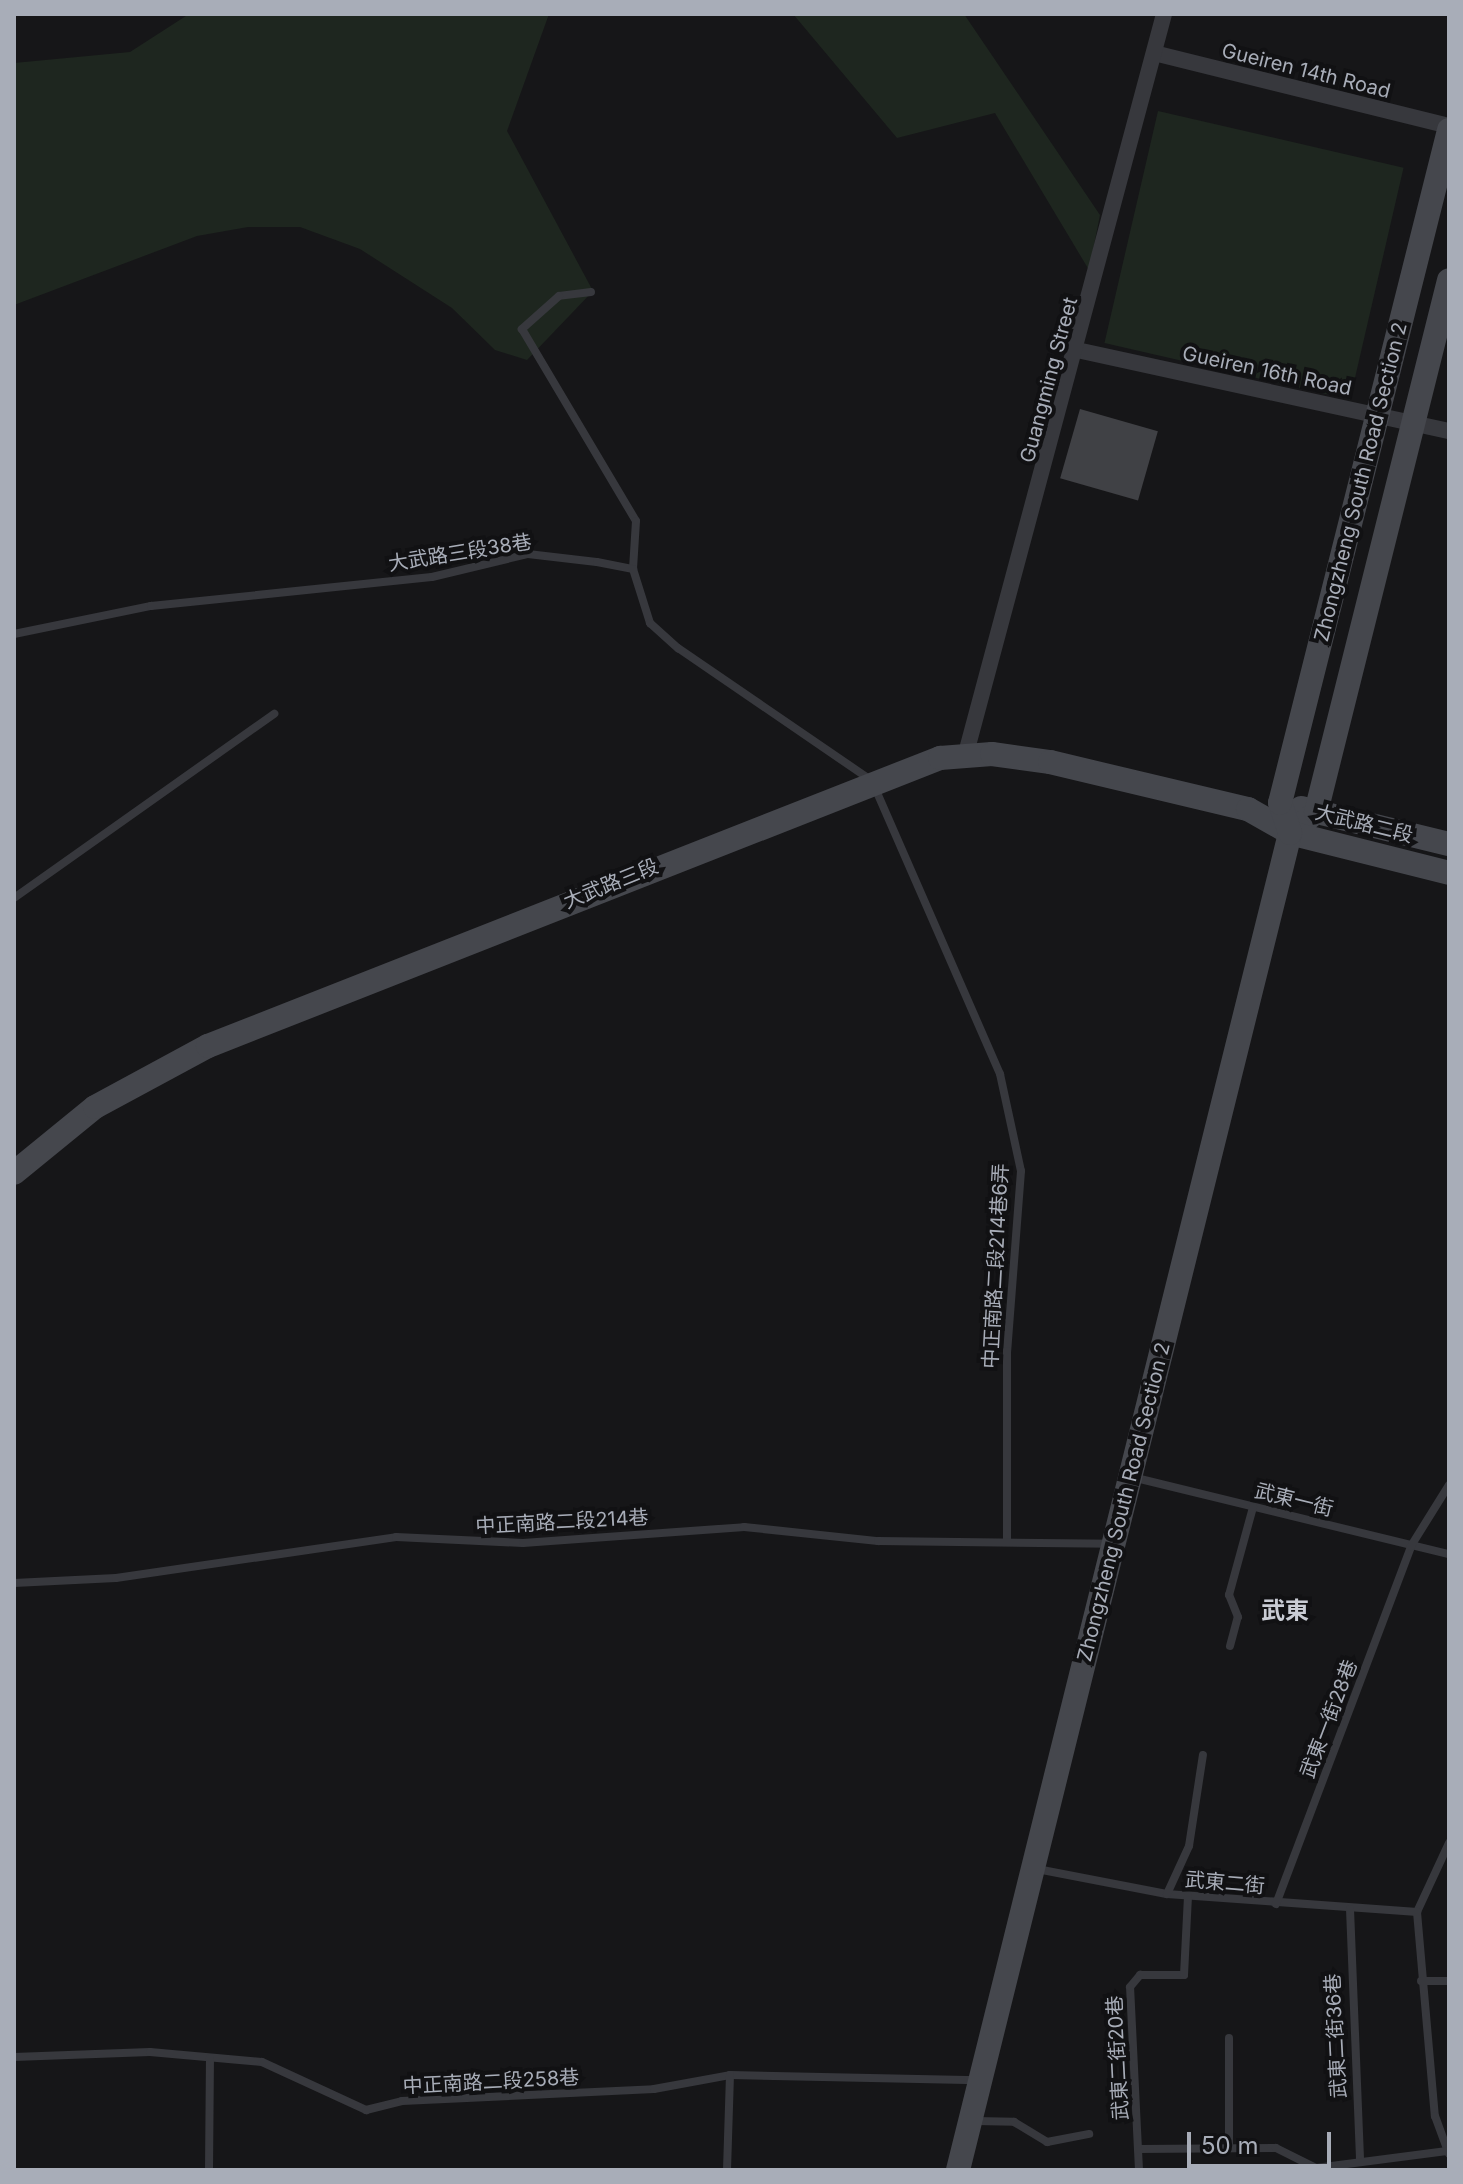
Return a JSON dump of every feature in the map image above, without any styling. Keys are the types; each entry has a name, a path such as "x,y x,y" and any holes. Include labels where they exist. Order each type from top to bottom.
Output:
{"street":[{"name":"Guangming Street","path":"966,753 1077,350 1164,14"},
{"name":"Gueiren 14th Road","path":"1154,53 1449,128"},
{"name":"Zhongzheng South Road Section 2","path":"1280,803 1449,128"},
{"name":"Zhongzheng South Road Section 2","path":"1316,812 1449,280"},
{"name":"Gueiren 16th Road","path":"1077,350 1449,431"},
{"name":"大武路三段","path":"14,1173 95,1107 208,1046 872,781 966,753 1050,762 1248,809 1290,833"},
{"name":"大武路三段","path":"1248,809 1280,803"},
{"name":"大武路二段","path":"1280,803 1449,844"},
{"path":"1280,803 1290,833 1316,812"},
{"name":"Zhongzheng South Road Section 2","path":"958,2170 1290,833"},
{"name":"大武路二段","path":"1290,833 1449,873"}],"lane":[{"path":"591,292 559,296 522,329 636,521 633,569 650,623 678,648 872,781"},
{"name":"大武路三段38巷","path":"14,634 151,606 432,577 528,554 633,569"},
{"path":"14,898 274,714"},
{"name":"中正南路二段214巷6弄","path":"872,781 1000,1074 1021,1171 1007,1351 1007,1542"},
{"name":"武東一街","path":"1131,1477 1449,1554"},
{"name":"武東一街28巷","path":"1276,1904 1411,1546 1449,1485"},
{"path":"1230,1646 1238,1617 1229,1595 1253,1507"},
{"name":"中正南路二段214巷","path":"14,1583 116,1578 396,1537 497,1544 744,1527 878,1541 1114,1544"},
{"path":"1167,1894 1189,1846 1203,1755"},
{"path":"1138,2149 1229,2145 1276,2148 1316,2168 1448,2153 1435,2116 1417,1912 1449,1843"},
{"name":"武東二街","path":"1032,1868 1167,1894 1417,1912"},
{"name":"武東二街20巷","path":"1139,2170 1130,1987 1140,1975 1184,1975 1188,1896"},
{"name":"武東二街36巷","path":"1350,1909 1360,2161"},
{"path":"1421,1981 1449,1981"},
{"path":"1229,2038 1229,2145"},
{"name":"中正南路二段258巷","path":"14,2057 210,2058 262,2062 366,2110 402,2101 654,2089 730,2075 980,2080"},
{"path":"209,2170 210,2058"},
{"path":"727,2170 730,2075"},
{"path":"971,2120 1014,2122 1047,2142 1089,2134"}],"shaded area":[{"path":"189,14 549,14 507,131 593,291 527,360 495,350 452,308 360,249 300,227 248,227 197,236 14,305 14,63 130,52"},
{"path":"793,14 964,14 1100,215 1089,270 995,113 897,138"},
{"path":"1158,111 1404,168 1350,400 1104,343"}],"building":[{"path":"1080,409 1158,431 1138,501 1060,478"}],"district":[{"name":"武東","path":"1285,1611"}]}
